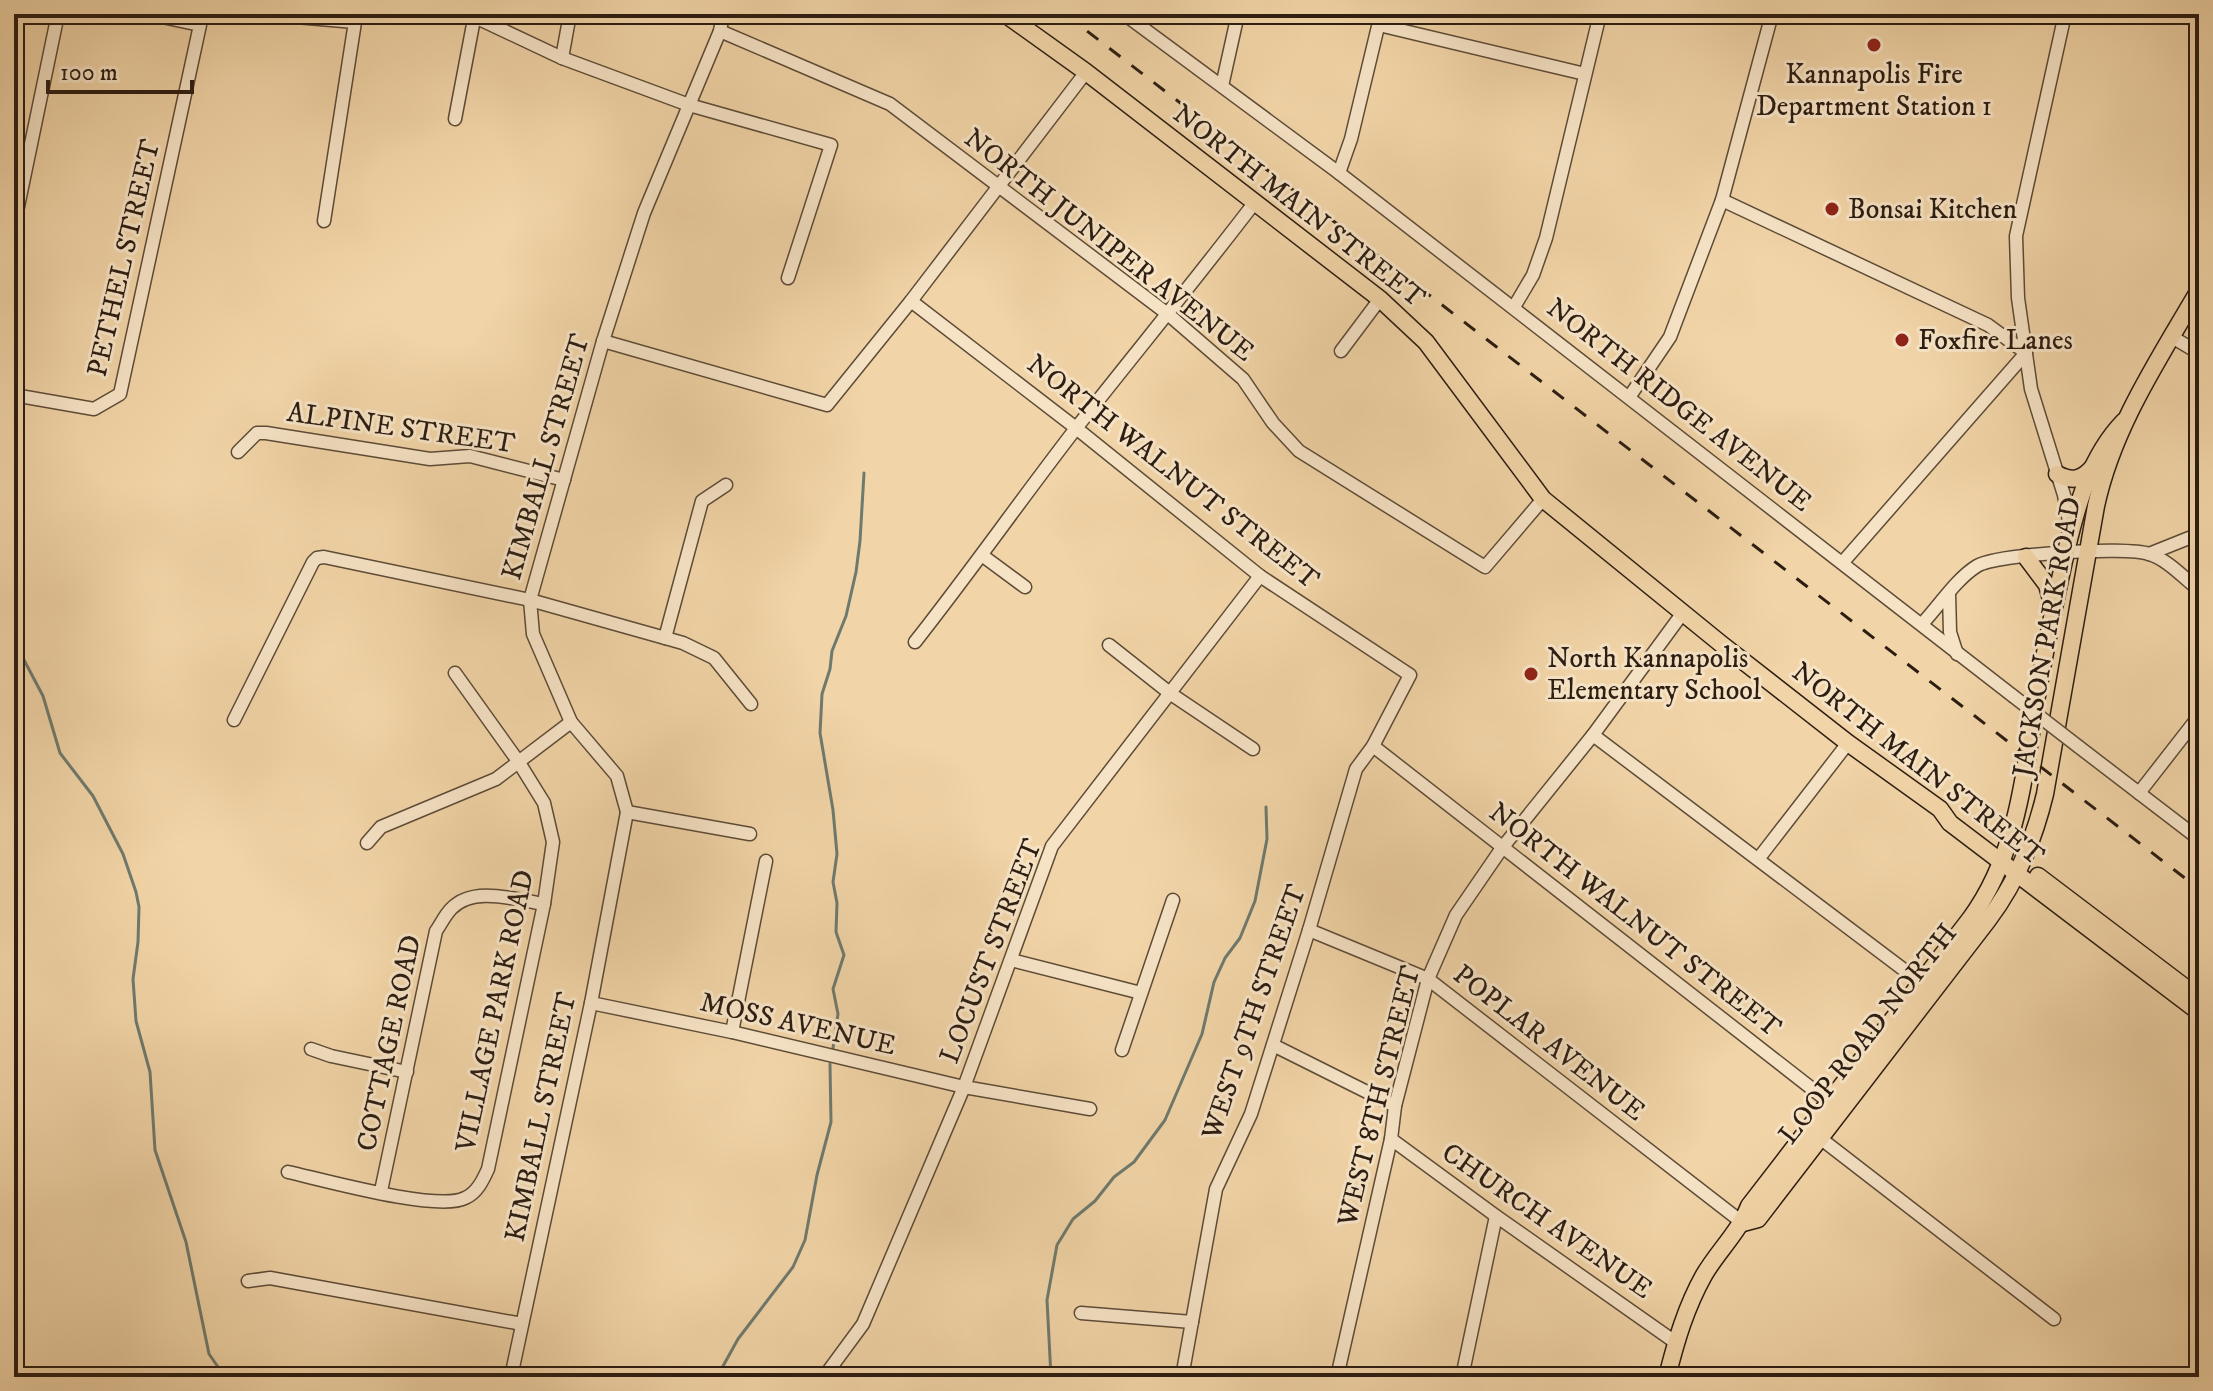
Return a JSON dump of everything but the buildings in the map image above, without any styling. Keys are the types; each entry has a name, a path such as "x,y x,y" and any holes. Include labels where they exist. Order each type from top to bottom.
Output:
{"main road":[{"name":"NORTH MAIN STREET","path":"1005,14 1086,72 1380,299 1426,342 1543,499 1682,614 1848,743 1940,809 1955,813 2005,858 2199,1012"},
{"name":"JACKSON PARK ROAD","path":"2019,869 2035,828 2046,786 2102,481 2124,421 2199,290"},
{"name":"JACKSON PARK ROAD","path":"2005,858 2018,809 2052,614 2077,507 2107,438 2124,421"},
{"path":"2057,474 2076,479 2086,476 2094,466"},
{"path":"2026,557 2051,594 2052,614"},
{"name":"LOOP ROAD NORTH","path":"1743,1223 1758,1219 1820,1138 1928,987 1975,913 2005,858"},
{"path":"2019,869 2199,998"},
{"name":"LOOP ROAD NORTH","path":"1667,1377 1687,1309 1705,1274 1743,1223 1749,1206 1829,1102 1993,913 2019,869"}],"street":[{"path":"14,226 58,14"},
{"name":"PETHEL STREET","path":"14,395 94,409 120,394 200,25 148,14"},
{"path":"297,14 296,17 355,22 324,221"},
{"path":"562,58 570,14"},
{"name":"KIMBALL STREET","path":"511,1377 591,1003 627,812 617,776 571,722 533,634 530,600 603,341 644,213 720,31 723,14"},
{"name":"NORTH RIDGE AVENUE","path":"1124,14 1339,173 1630,396 1957,654 2199,839"},
{"path":"1222,86 1238,14"},
{"path":"1514,307 1533,275 1546,238 1600,14"},
{"path":"1630,396 1670,337 1722,200 1772,14"},
{"path":"2065,14 2016,236 2018,298 2031,389 2069,515 2070,536"},
{"path":"455,119 475,15 562,58 689,105 831,145 788,278"},
{"path":"1339,173 1351,139 1380,20 1585,74"},
{"name":"NORTH JUNIPER AVENUE","path":"720,31 890,104 1169,315 1243,379 1273,423 1299,451 1485,567 1543,499"},
{"path":"603,341 827,405 911,301 1086,72"},
{"path":"1722,200 1988,325 2026,353"},
{"path":"915,642 983,556 1076,428 1169,315 1255,202"},
{"path":"1341,351 1380,299"},
{"name":"NORTH WALNUT STREET","path":"911,301 1260,576 1410,675"},
{"path":"2172,337 2199,353"},
{"path":"1843,562 2026,353"},
{"name":"ALPINE STREET","path":"238,452 257,433 266,433 430,459 470,456 564,480"},
{"path":"665,638 702,501 726,485"},
{"path":"1922,624 1967,574 1989,561 2088,551 2149,554 2199,534"},
{"path":"2149,554 2199,590"},
{"path":"983,556 1025,587"},
{"path":"234,720 317,558 332,558 530,600 665,638 714,658 751,704"},
{"name":"LOCUST STREET","path":"824,1377 863,1324 964,1087 1052,846 1260,576"},
{"path":"1949,594 1950,632 1957,654"},
{"name":"WEST 8TH STREET","path":"1337,1377 1391,1139 1395,1106 1428,979 1456,915 1502,848 1593,735 1682,614"},
{"path":"1109,645 1171,694 1253,749"},
{"name":"VILLAGE PARK ROAD","path":"288,1172 423,1202 451,1202 467,1198 481,1184 488,1169 544,904 553,842 544,803 455,673"},
{"name":"WEST 9TH STREET","path":"1182,1377 1216,1189 1251,1114 1356,769 1373,746 1410,675"},
{"path":"2139,793 2199,716"},
{"path":"367,843 381,827 496,779 571,722"},
{"path":"1593,735 1928,987"},
{"path":"1759,858 1848,743"},
{"name":"NORTH WALNUT STREET","path":"1373,746 1829,1102"},
{"path":"627,812 750,834"},
{"path":"732,1032 766,861"},
{"name":"COTTAGE ROAD","path":"381,1191 436,931 452,907 471,897 486,895 544,904"},
{"path":"1122,1050 1173,900"},
{"name":"POPLAR AVENUE","path":"1309,930 1428,979 1743,1223"},
{"path":"1011,960 1141,993"},
{"name":"MOSS AVENUE","path":"591,1003 732,1032 964,1087 1090,1109"},
{"path":"1273,1045 1395,1106"},
{"path":"311,1049 407,1072"},
{"path":"1820,1138 2054,1319"},
{"name":"CHURCH AVENUE","path":"1391,1139 1675,1342"},
{"path":"1462,1377 1496,1216"},
{"path":"248,1281 270,1278 522,1324"},
{"path":"1081,1313 1192,1322"}],"waterway":[{"path":"833,1048 838,1014 833,989 844,955 836,932 837,903 833,882 837,854 820,733 822,694 856,572 864,473"},
{"path":"14,641 43,696 60,753 93,796 123,854 136,892 139,907 133,979 136,1021 150,1072 155,1150 186,1242 209,1354 225,1377"},
{"path":"1051,1377 1047,1300 1057,1245 1073,1219 1095,1201 1114,1177 1134,1162 1165,1120 1202,1034 1214,982 1225,958 1240,938 1255,901 1267,839 1266,807"},
{"path":"717,1377 738,1339 793,1267 805,1240 831,1122 830,1064"}],"railway":[{"path":"1065,14 2199,889"}],"place":[{"name":"Kannapolis Fire Department Station 1","path":"1874,45"},
{"name":"Bonsai Kitchen","path":"1832,209"},
{"name":"Foxfire Lanes","path":"1902,340"},
{"name":"North Kannapolis Elementary School","path":"1531,674"}]}
